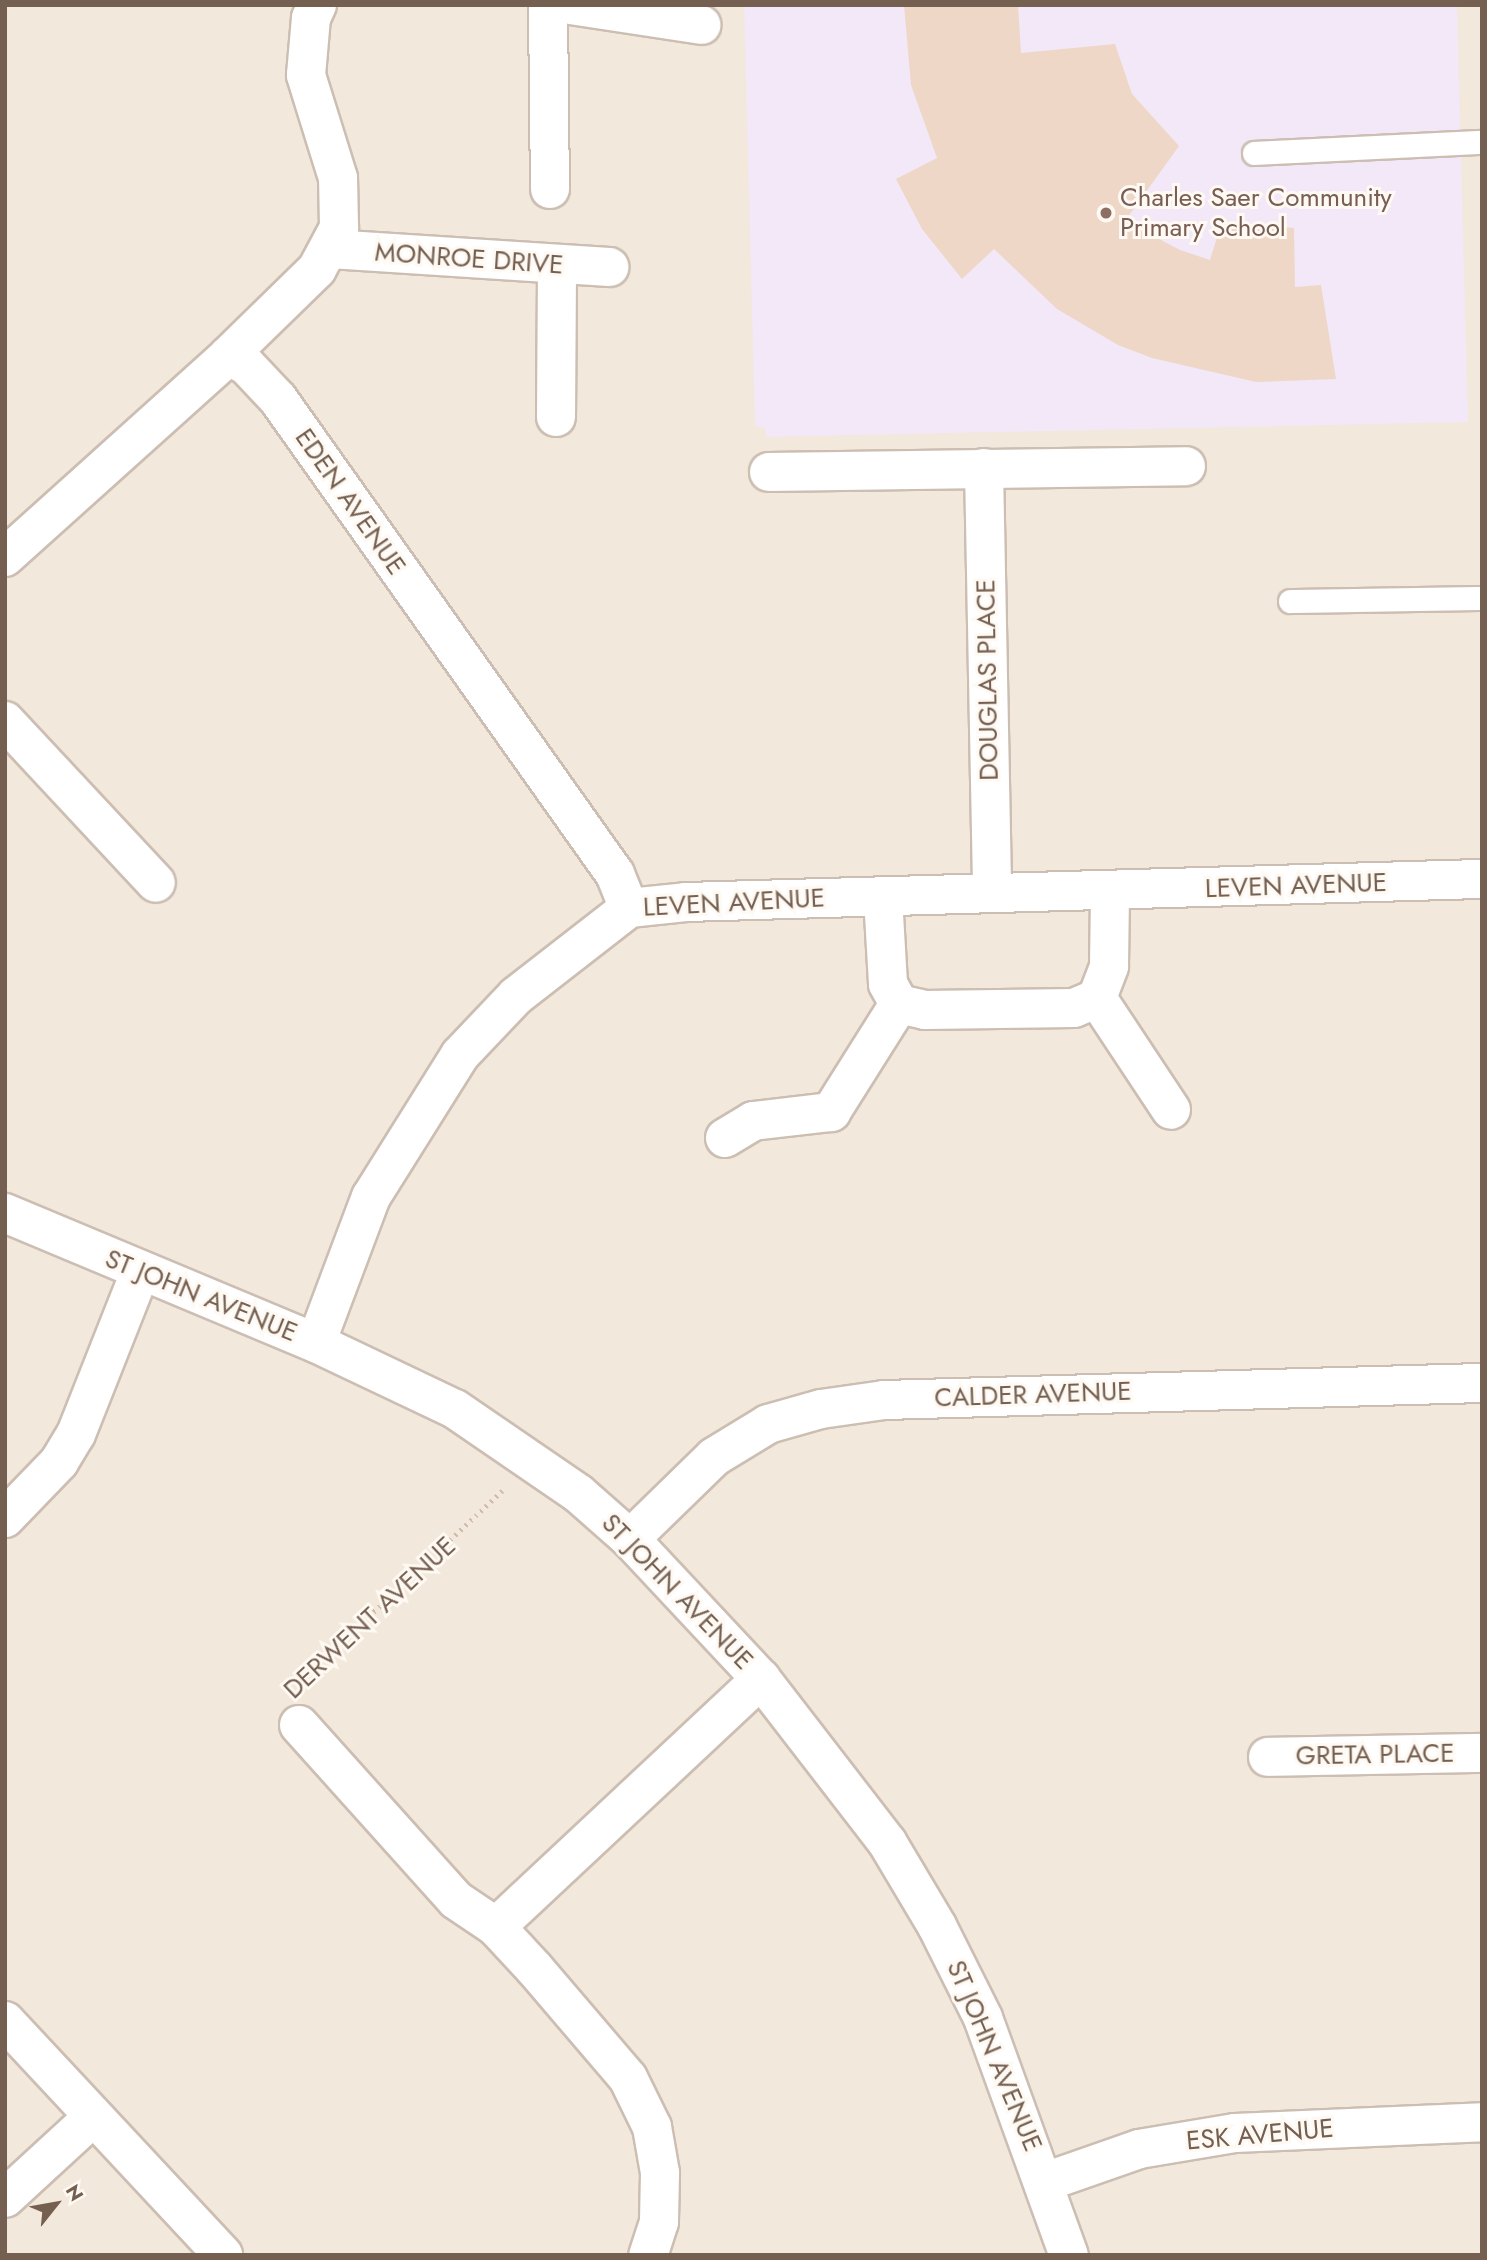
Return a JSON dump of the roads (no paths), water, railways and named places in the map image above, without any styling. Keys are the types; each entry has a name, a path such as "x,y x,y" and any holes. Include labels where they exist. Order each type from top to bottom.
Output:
{"street":[{"path":"5,557 228,356 317,269 330,249 339,228 338,178 306,75 311,18 317,5"},
{"path":"548,5 551,188"},
{"path":"571,5 701,25"},
{"name":"MONROE DRIVE","path":"330,249 557,267 609,267"},
{"path":"556,417 557,267"},
{"name":"EDEN AVENUE","path":"228,356 264,380 278,399 615,874 629,908"},
{"path":"769,472 1186,466"},
{"name":"DOUGLAS PLACE","path":"984,468 992,892"},
{"path":"5,721 156,883"},
{"name":"LEVEN AVENUE","path":"316,1343 371,1197 460,1055 526,988 629,908 686,902 992,892 1110,892 1482,879"},
{"path":"883,897 888,984 899,1004 925,1010 1074,1008 1097,998 1109,966 1110,892"},
{"path":"1097,998 1171,1110"},
{"path":"725,1138 752,1121 831,1112 899,1004"},
{"name":"ST JOHN AVENUE","path":"5,1213 140,1272 316,1343 455,1409 527,1456 630,1539 761,1679 887,1842 937,1926 983,2018 1045,2182 1069,2255"},
{"path":"5,1518 59,1462 76,1434 140,1272"},
{"name":"CALDER AVENUE","path":"630,1539 714,1457 768,1424 821,1409 884,1400 1482,1383"},
{"path":"496,1927 761,1679"},
{"name":"DERWENT AVENUE","path":"299,1725 456,1900 496,1927 620,2068 652,2127 660,2173 659,2222 648,2255"},
{"name":"GRETA PLACE","path":"1268,1757 1482,1753"},
{"path":"5,2021 222,2255"},
{"path":"5,2199 93,2116"},
{"name":"ESK AVENUE","path":"1045,2182 1139,2149 1235,2133 1482,2122"}],"lane":[{"path":"1254,153 1482,142"},
{"path":"1290,601 1482,598"}],"place":[{"name":"Charles Saer Community Primary School","path":"1106,213"}]}
